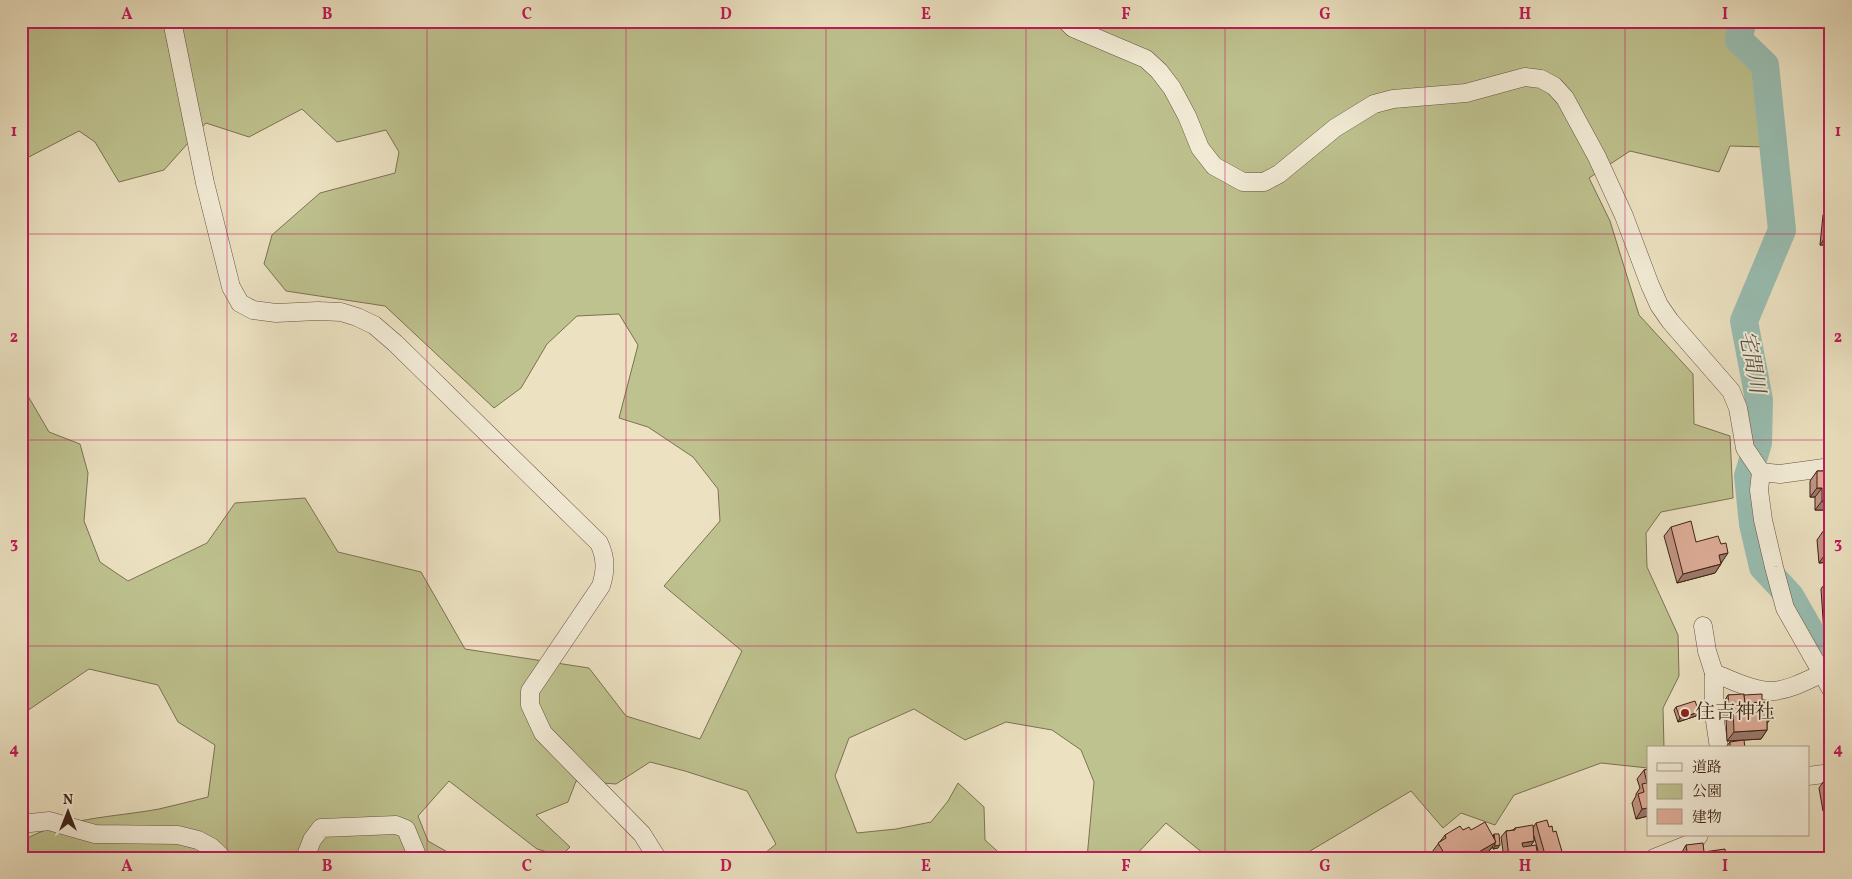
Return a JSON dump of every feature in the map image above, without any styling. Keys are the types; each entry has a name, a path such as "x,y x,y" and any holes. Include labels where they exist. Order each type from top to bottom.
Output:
{"street":[{"path":"172,21 205,183 232,287 240,303 253,310 276,313 341,312 358,317 374,325 599,543 605,556 605,573 601,586 530,691 530,705 544,733 642,834 657,858"},
{"path":"1066,21 1073,28 1146,59 1159,71 1172,88 1187,116 1200,148 1214,166 1243,182 1264,182 1279,174 1335,128 1374,104 1393,99 1466,93 1525,77 1541,79 1554,86 1565,98 1597,157 1624,216 1659,305 1670,321 1731,391 1738,408 1745,448 1761,472 1759,490 1763,520 1786,608 1826,682 1797,685 1773,691 1743,685 1714,673"},
{"path":"1761,472 1780,474 1831,467"},
{"path":"1703,626 1707,651 1714,673 1714,714 1719,746"},
{"path":"1810,776 1831,774"},
{"path":"21,824 49,821 95,834 178,835 198,840 211,847 224,858"},
{"path":"305,858 312,840 322,828 396,825 406,829 418,858"},
{"path":"1654,858 1694,842 1698,836"}],"green space":[{"path":"21,21 1730,21 1731,42 1760,71 1766,147 1730,146 1719,172 1630,151 1589,178 1610,221 1639,315 1693,374 1694,424 1730,436 1733,498 1661,512 1646,533 1647,567 1678,635 1679,676 1663,708 1664,746 1647,746 1647,768 1601,763 1514,795 1495,825 1461,813 1443,828 1411,791 1310,851 1308,858 1209,858 1166,823 1133,858 1087,858 1094,782 1081,750 1052,730 1006,722 965,740 914,709 849,738 835,776 857,833 896,829 931,822 948,801 958,783 984,807 985,840 1005,858 759,858 776,844 747,791 650,762 616,784 576,781 568,802 536,815 570,847 561,856 537,849 449,781 418,816 428,841 451,854 451,858 21,858 21,842 52,828 70,823 159,809 208,797 215,745 178,722 158,685 89,669 21,715 21,384 49,432 80,444 88,473 84,521 100,562 128,581 207,543 235,503 305,498 338,552 421,572 465,649 589,668 626,716 700,739 742,651 664,586 720,521 718,489 693,457 648,427 619,418 638,345 619,314 577,316 547,344 521,388 494,408 385,306 286,291 264,264 272,235 320,193 395,173 399,152 386,130 337,142 302,109 249,137 206,123 164,170 119,182 95,142 79,131 21,161"}],"building":[{"path":"1829,206 1831,206 1831,235 1827,235"},
{"path":"1827,467 1831,467 1831,501 1822,501 1822,488 1817,488 1817,471 1827,471"},
{"path":"1691,521 1696,542 1718,536 1721,544 1726,543 1728,553 1719,555 1721,564 1683,574 1671,527"},
{"path":"1831,529 1831,553 1826,553 1824,530"},
{"path":"1826,582 1831,582 1831,628 1829,628"},
{"path":"1744,694 1745,703 1766,702 1766,706 1771,706 1772,717 1767,717 1767,730 1734,732 1733,707 1729,707 1728,695"},
{"path":"1762,694 1762,702 1745,703 1744,695"},
{"name":"住吉神社","path":"1695,701 1699,712 1680,718 1676,707"},
{"path":"1744,740 1745,746 1730,746 1730,742"},
{"path":"1647,769 1647,783 1644,770"},
{"path":"1831,781 1831,804 1827,805 1823,782"},
{"path":"1647,783 1647,808 1642,809 1638,794 1644,792 1642,784"},
{"path":"1547,820 1549,827 1552,826 1553,832 1556,831 1563,855 1546,858 1536,823"},
{"path":"1485,822 1496,842 1470,857 1466,851 1455,858 1447,858 1438,843 1446,838 1445,835 1460,826 1463,830 1469,827 1471,830"},
{"path":"1533,825 1534,841 1522,843 1523,847 1536,845 1538,857 1509,858 1506,831"},
{"path":"1494,834 1499,834 1500,845 1495,846"},
{"path":"1703,843 1704,852 1725,849 1726,858 1688,858 1686,845"}],"waterway":[{"name":"宅間川","path":"1742,21 1739,40 1765,65 1782,230 1744,321 1759,400 1758,443 1748,476 1753,524 1763,567 1790,596 1831,668"}],"place":[{"name":"住吉神社","path":"1685,713"}]}
